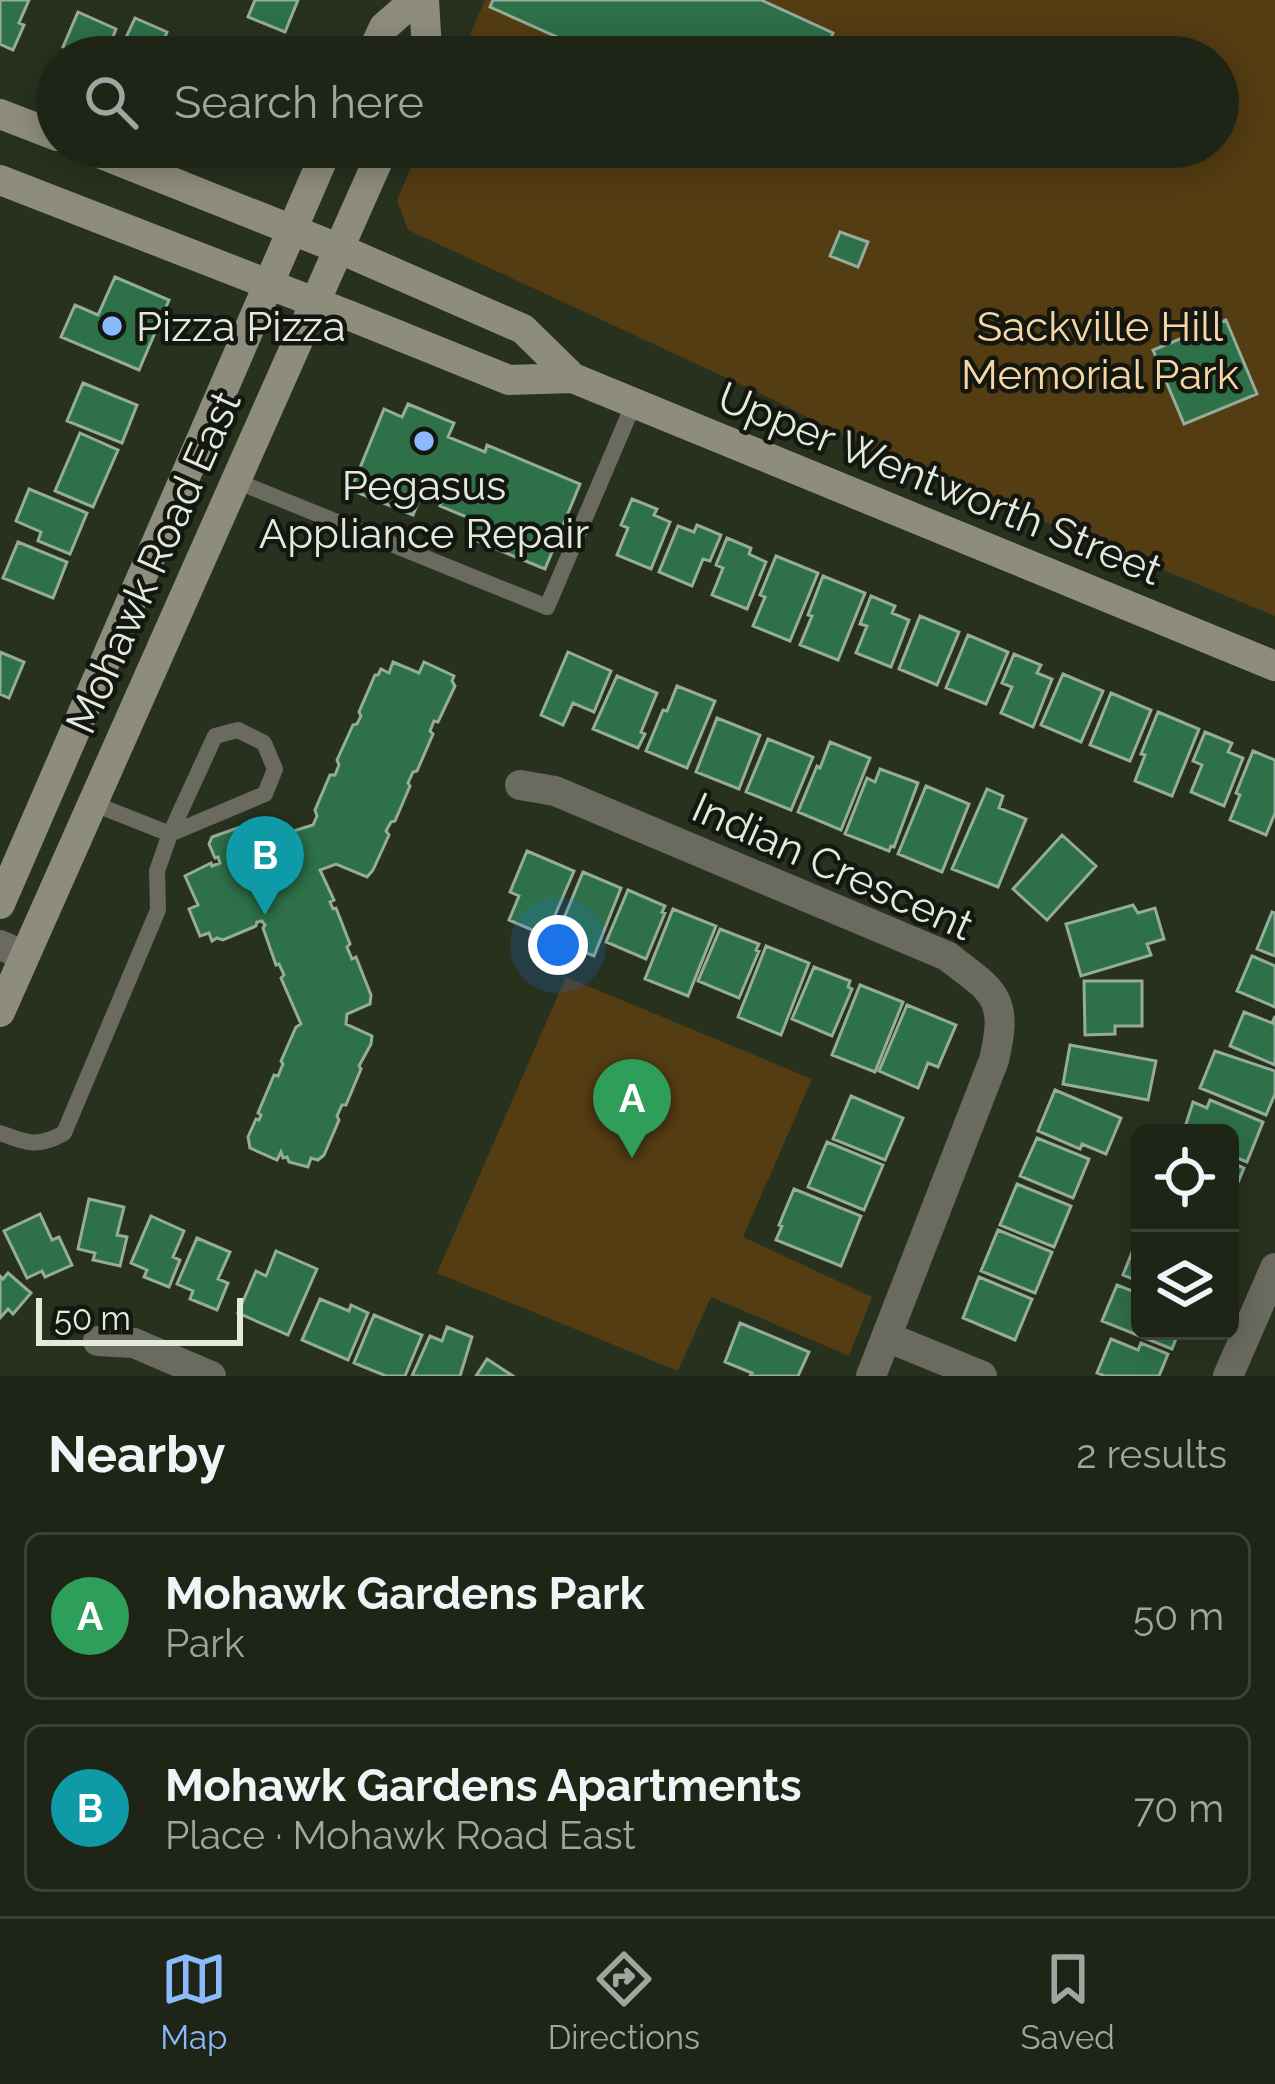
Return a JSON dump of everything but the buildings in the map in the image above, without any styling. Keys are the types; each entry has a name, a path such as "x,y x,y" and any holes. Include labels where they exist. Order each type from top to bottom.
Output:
{"main road":[{"path":"380,36 415,0"},
{"path":"424,0 426,36"},
{"path":"0,113 36,128"},
{"name":"Upper Wentworth Street","path":"136,168 523,329 573,378 1275,666"},
{"name":"Mohawk Road East","path":"0,904 319,168"},
{"name":"Mohawk Road East","path":"0,1012 12,950 92,803 375,168"},
{"name":"Upper Wentworth Street","path":"0,180 509,380 573,378"}],"street":[{"name":"Indian Crescent","path":"520,785 555,790 946,956 996,998 1002,1028 994,1060 871,1376"},
{"path":"1228,1376 1275,1268"},
{"path":"887,1336 982,1376"},
{"path":"98,1341 134,1343 211,1376"}],"lane":[{"path":"236,482 547,607 634,403"},
{"path":"0,1132 27,1143 49,1142 64,1133 158,910 157,871 170,834 215,736 238,730 264,743 275,769 265,794 170,834 92,803"}],"green space":[{"name":"Sackville Hill Memorial Park","path":"485,0 1275,0 1275,616 873,451 772,399 408,230 397,200 411,168 1239,168 1239,36 469,36"},
{"path":"566,977 812,1079 743,1237 872,1297 849,1356 711,1297 678,1371 437,1273"}],"place":[{"name":"Pizza Pizza","path":"112,326"},
{"name":"Pegasus Appliance Repair","path":"424,441"},
{"name":"Mohawk Gardens Apartments","path":"265,915"},
{"name":"Mohawk Gardens Park","path":"632,1158"}]}
